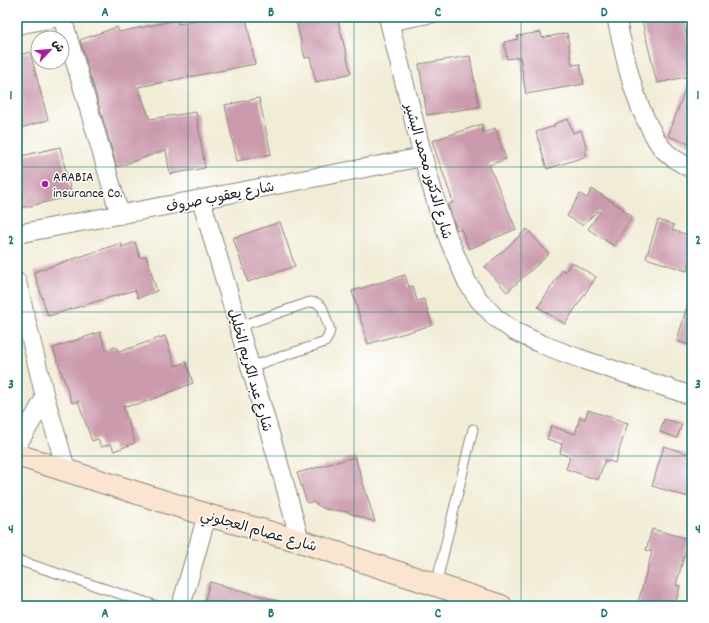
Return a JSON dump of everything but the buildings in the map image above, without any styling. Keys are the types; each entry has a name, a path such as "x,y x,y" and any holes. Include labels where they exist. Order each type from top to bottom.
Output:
{"street":[{"path":"17,25 61,17 120,215"},
{"path":"616,17 629,74 642,114 662,148 674,159 692,169"},
{"name":"شارع الدكتور محمد البشير","path":"389,22 423,157 438,209 449,240 467,282 479,300 496,318 514,331 541,344 692,396"},
{"name":"شارع يعقوب صروف","path":"17,234 423,157"},
{"name":"شارع عبد الكريم الخليل","path":"201,199 300,541"},
{"path":"17,282 45,397 67,472"},
{"path":"17,445 45,397"},
{"name":"شارع عصام العجلوني","path":"17,455 207,515 300,541 501,606"},
{"path":"181,606 207,515"}],"lane":[{"path":"389,22 436,17"},
{"path":"238,327 310,302 317,303 322,307 330,330 328,337 324,342 250,367"},
{"path":"436,585 473,429"},
{"path":"17,560 157,606"}],"place":[{"name":"ARABIA insurance Co.","path":"45,184"}]}
